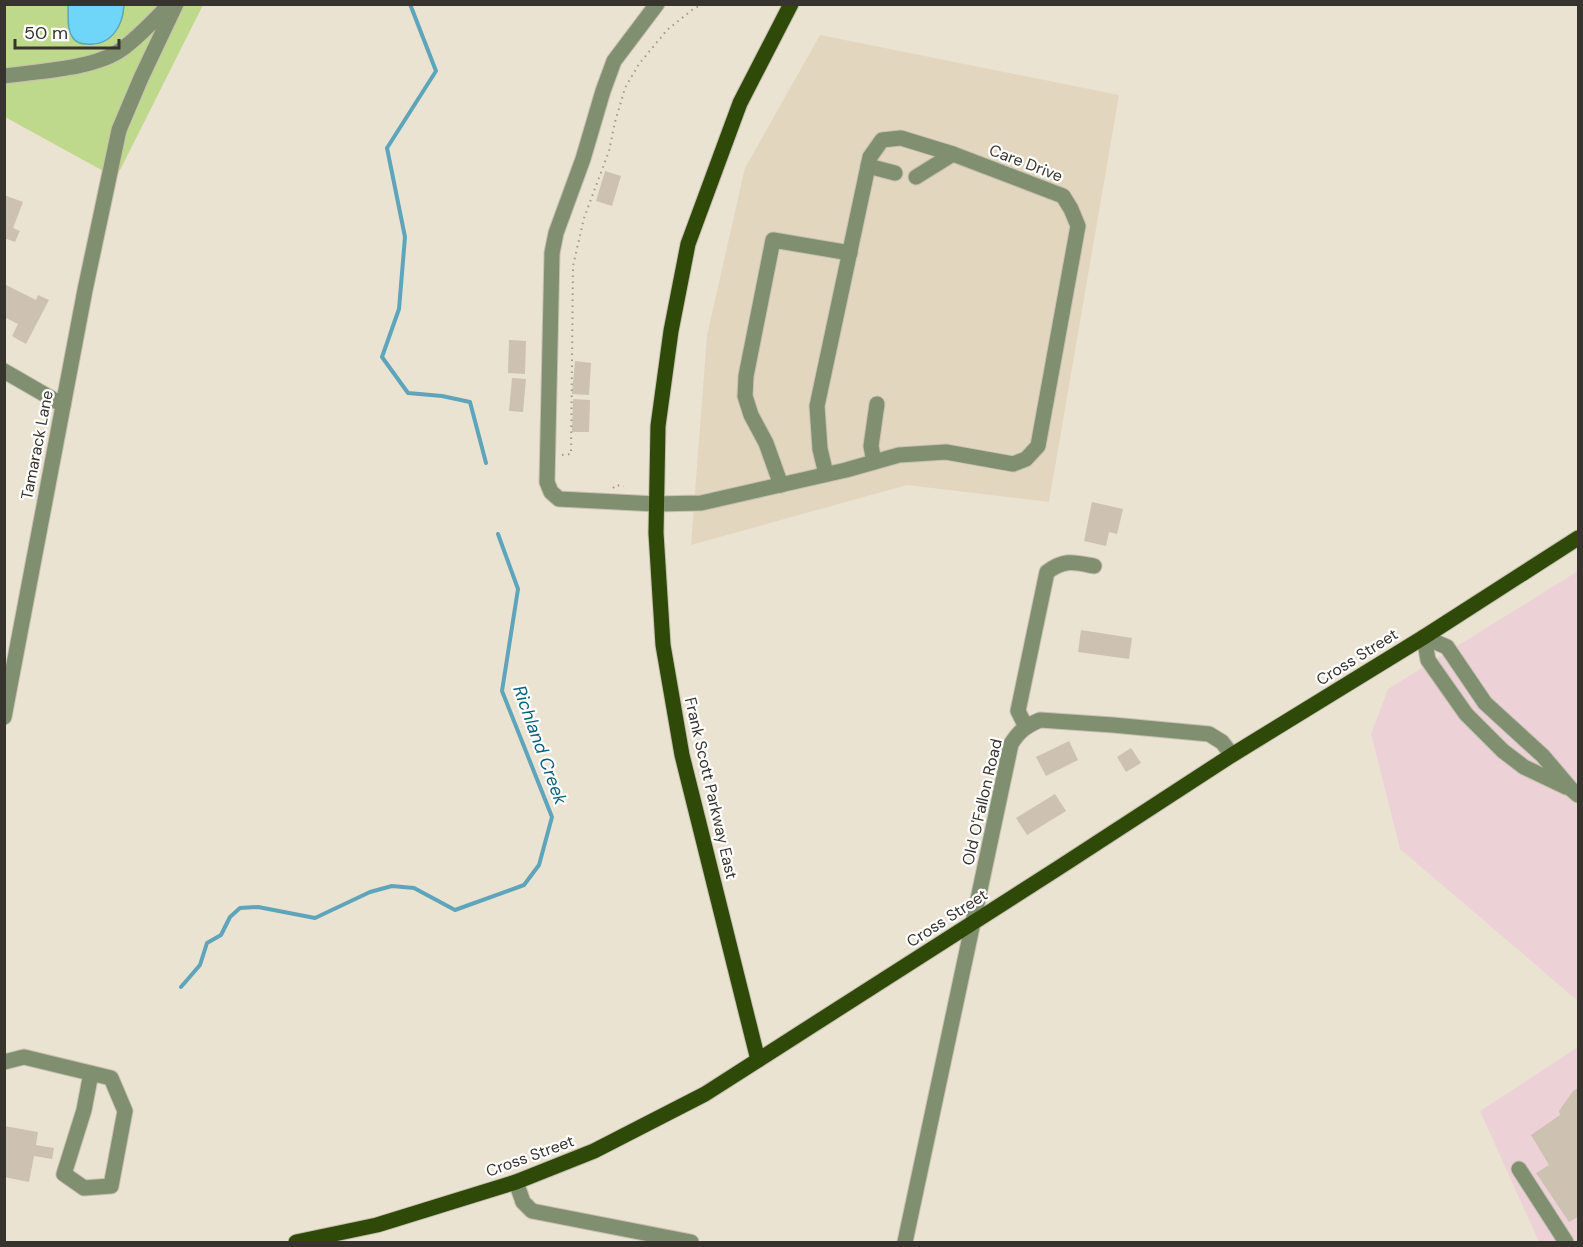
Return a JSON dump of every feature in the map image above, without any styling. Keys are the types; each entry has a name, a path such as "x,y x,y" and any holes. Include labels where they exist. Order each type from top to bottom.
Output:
{"main road":[{"name":"Frank Scott Parkway East","path":"758,1060 682,755 663,645 656,532 658,426 671,332 688,244 740,103 790,4"},
{"name":"Cross Street","path":"296,1242 377,1225 516,1182 594,1151 705,1094 1232,754 1424,637 1578,538"}],"street":[{"path":"4,76 90,64 109,57 123,49 170,4"},
{"name":"Tamarack Lane","path":"4,717 63,405 119,130 176,4"},
{"name":"Care Drive","path":"657,4 614,61 584,159 556,233 552,252 547,482 551,492 559,499 656,504 701,503 781,485 826,474 874,462 899,455 946,452 1013,464 1026,459 1038,446 1078,226 1063,196 953,153 901,138 882,140 870,157 816,406 820,450 826,474"},
{"path":"916,177 953,153"},
{"path":"868,166 895,173"},
{"path":"781,485 766,443 751,415 745,396 746,376 773,240 849,253"},
{"path":"4,371 63,405"},
{"path":"874,462 870,446 877,404"},
{"path":"1094,566 1064,562 1047,572 1018,711 1026,727 1040,720 1209,734 1222,741 1232,754"},
{"path":"1424,637 1447,647 1485,703 1544,756 1575,792"},
{"path":"1424,637 1428,660 1466,714 1503,751 1524,767 1575,792"},
{"name":"Old O'Fallon Road","path":"905,1242 1011,744 1018,733 1026,727"},
{"path":"4,1062 24,1057 91,1073 111,1078 125,1111 111,1186 84,1188 64,1174 84,1110 91,1073"},
{"path":"1518,1169 1566,1242"},
{"path":"516,1182 523,1202 532,1211 691,1242"}],"path":[{"path":"561,463 562,455 571,454 573,266 584,218 609,151 625,88 639,64 667,30 702,4"},
{"path":"612,489 616,485 624,486"}],"shaded area":[{"path":"820,35 1119,95 1049,502 907,485 691,545 707,335 745,168"},
{"path":"1578,571 1578,1001 1400,849 1371,734 1388,689"},
{"path":"1578,1047 1578,1242 1539,1242 1480,1111"}],"green space":[{"path":"4,5 203,5 116,178 5,117"}],"water":[{"path":"68,5 124,5 121,21 114,34 102,42 84,44 76,41 71,34"}],"building":[{"path":"605,171 621,176 612,206 596,201"},
{"path":"4,195 23,202 13,228 20,231 15,242 4,238"},
{"path":"6,285 36,300 38,295 49,300 26,344 12,336 18,324 4,317 4,288"},
{"path":"509,340 526,341 525,374 508,373"},
{"path":"575,361 591,363 589,395 572,394"},
{"path":"512,378 526,379 523,412 509,411"},
{"path":"573,399 590,400 589,432 572,432"},
{"path":"1092,502 1123,509 1117,534 1109,532 1106,546 1084,541"},
{"path":"1081,630 1132,638 1129,659 1078,652"},
{"path":"1069,741 1078,760 1046,776 1036,757"},
{"path":"1131,748 1141,763 1126,772 1117,757"},
{"path":"1055,794 1066,811 1027,835 1016,818"},
{"path":"1578,1088 1578,1217 1569,1222 1536,1173 1549,1165 1531,1135 1560,1115 1559,1111 1573,1091"},
{"path":"4,1126 38,1132 36,1145 54,1148 52,1159 34,1156 29,1182 4,1177"}],"waterway":[{"name":"Richland Creek","path":"410,4 436,71 387,148 405,237 399,309 382,357 408,393 442,396 470,402 486,463"},
{"name":"Richland Creek","path":"181,987 200,965 207,943 221,935 230,917 240,908 258,907 315,918 370,892 392,886 414,888 455,910 524,885 539,865 552,817 502,691 518,589 498,534"}]}
